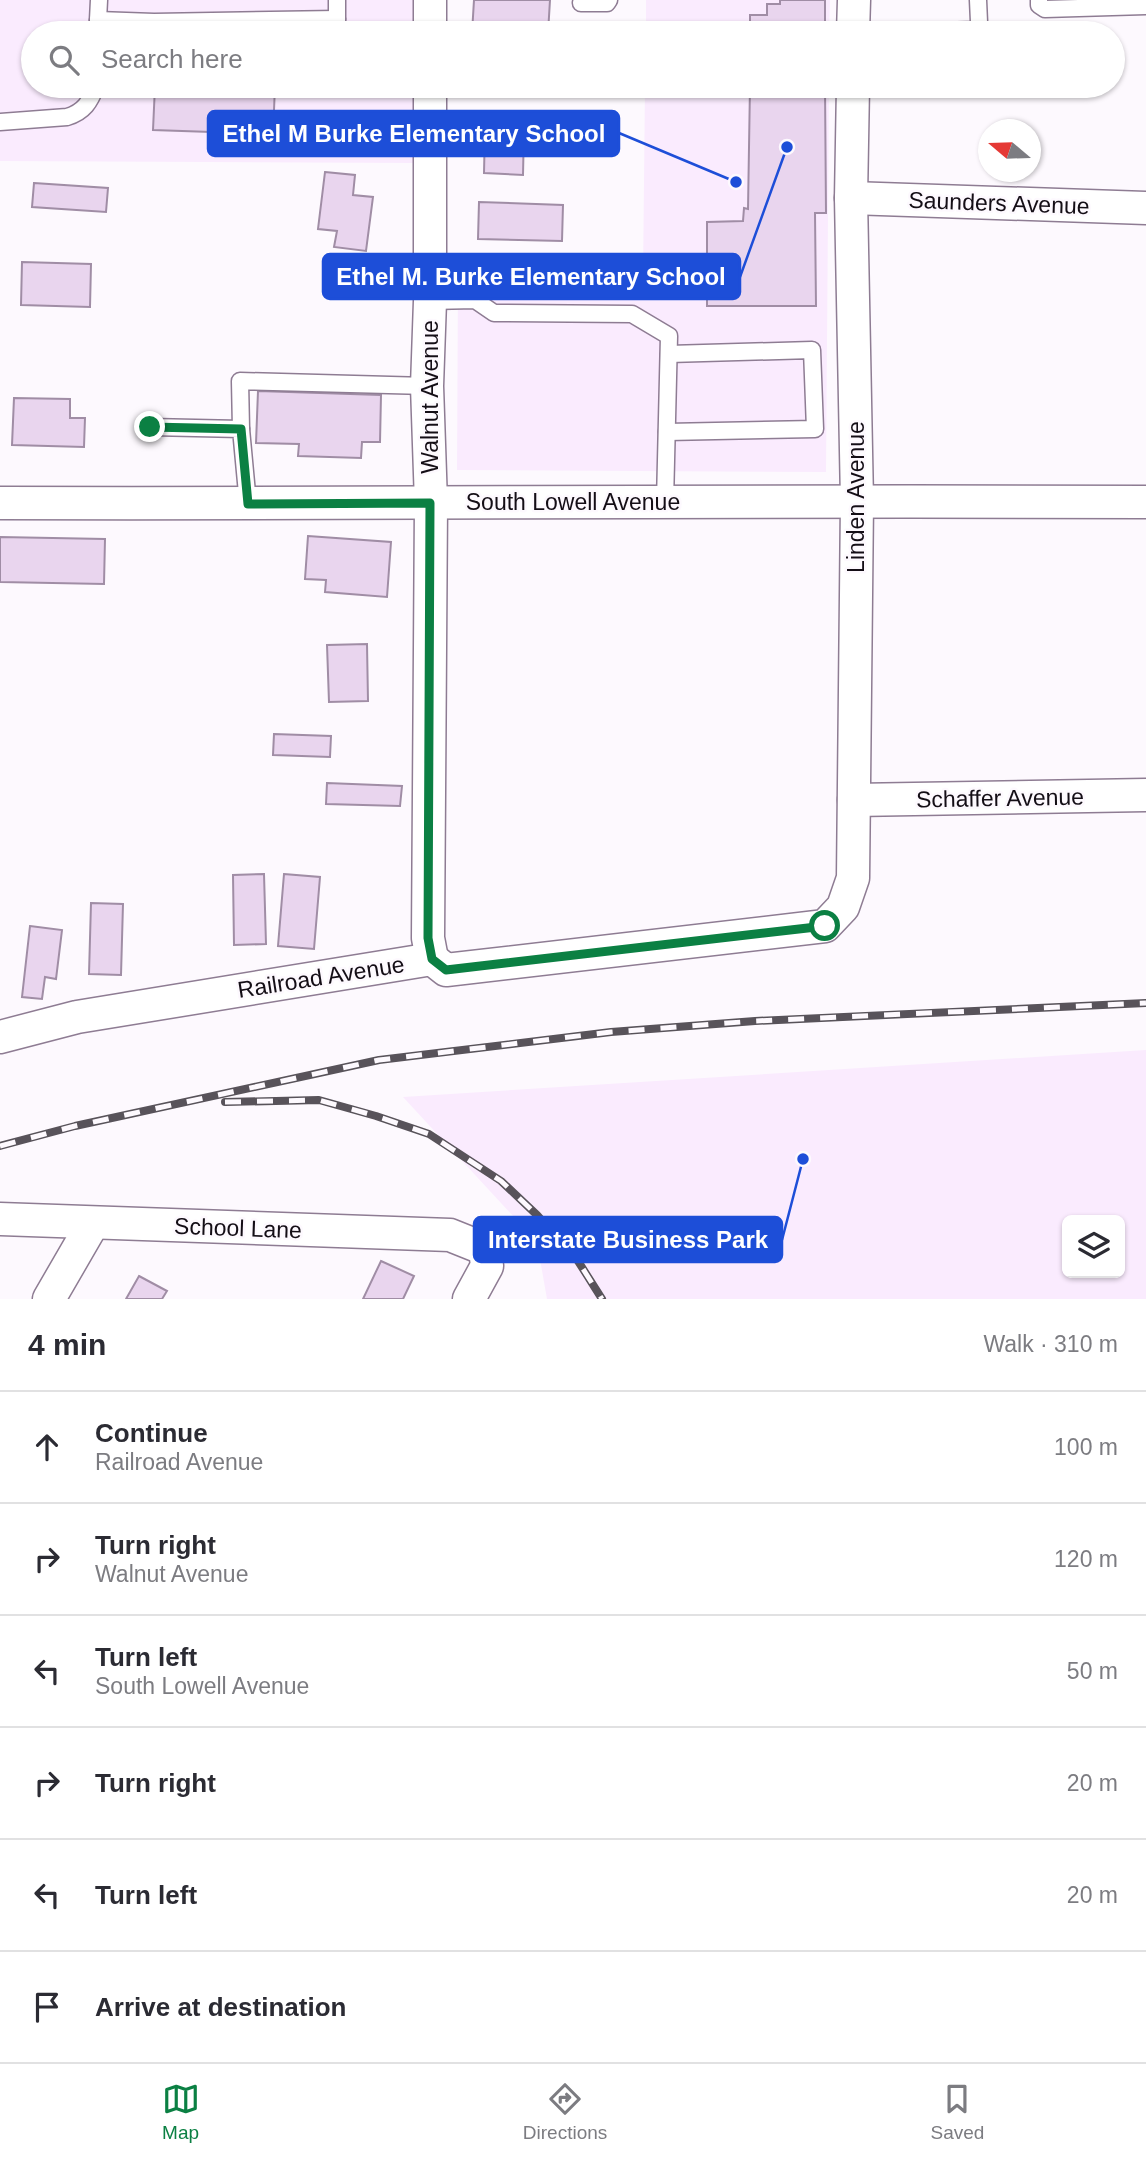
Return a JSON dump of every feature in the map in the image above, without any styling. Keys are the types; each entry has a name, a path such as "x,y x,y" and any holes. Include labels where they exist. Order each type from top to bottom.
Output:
{"street":[{"path":"430,0 430,21"},
{"path":"853,21 854,0"},
{"name":"Walnut Avenue","path":"430,98 430,300 427,386 430,503 428,938 432,959"},
{"name":"Linden Avenue","path":"843,907 853,878 854,800 857,501 851,198 853,98"},
{"name":"Saunders Avenue","path":"851,198 1146,208"},
{"name":"South Lowell Avenue","path":"0,503 1146,502"},
{"name":"Schaffer Avenue","path":"854,800 1146,795"},
{"name":"Railroad Avenue","path":"0,1037 77,1017 432,959 446,970 825,926 843,907"},
{"name":"School Lane","path":"0,1219 450,1234 485,1249 487,1266 469,1299"},
{"path":"49,1299 93,1223"}],"lane":[{"path":"98,21 99,0"},
{"path":"337,0 337,21"},
{"path":"581,3 607,3 608,0"},
{"path":"978,0 979,21"},
{"path":"1039,0 1039,5 1045,9 1146,6"},
{"path":"0,122 67,117 85,108 91,98"},
{"path":"430,300 475,300 494,313 632,314 669,336 666,502"},
{"path":"667,432 815,429 812,350 669,354"},
{"path":"248,504 241,429 240,381 427,386"},
{"path":"150,427 241,429"}],"shaded area":[{"path":"0,0 418,0 418,21 21,21 21,98 417,98 416,163 0,161"},
{"path":"646,0 830,0 829,21 646,21"},
{"path":"645,98 829,98 826,472 457,470 458,279 643,279"},
{"path":"1146,1050 1146,1299 547,1299 537,1242 403,1097"}],"building":[{"path":"474,0 550,0 549,21 473,21"},
{"path":"780,0 825,0 825,21 750,21 750,15 767,15 767,4 780,4"},
{"path":"154,98 274,98 273,134 153,130"},
{"path":"750,98 825,98 826,213 815,213 816,306 707,306 707,222 743,221 744,208 748,209"},
{"path":"485,127 524,128 523,175 484,173"},
{"path":"325,172 355,175 353,195 373,197 366,251 334,247 337,231 318,229"},
{"path":"34,183 108,188 106,212 32,207"},
{"path":"479,202 563,205 562,241 478,239"},
{"path":"22,262 91,264 90,307 21,305"},
{"path":"258,391 381,395 380,442 362,442 361,458 298,456 299,444 256,443"},
{"path":"14,398 70,399 70,418 85,418 84,447 12,445"},
{"path":"308,536 391,542 387,597 325,592 326,580 305,579"},
{"path":"0,537 105,539 104,584 0,582"},
{"path":"367,644 368,701 329,702 327,645"},
{"path":"274,734 331,736 330,757 273,755"},
{"path":"327,783 402,786 400,806 326,804"},
{"path":"264,874 266,944 234,945 233,875"},
{"path":"284,874 320,877 314,949 278,946"},
{"path":"91,903 123,904 121,975 89,974"},
{"path":"30,926 62,930 56,979 45,977 42,999 22,997"},
{"path":"381,1261 414,1276 403,1299 363,1299"},
{"path":"139,1276 167,1291 162,1299 126,1299"}],"railway":[{"path":"0,1146 75,1126 379,1060 611,1032 755,1021 1146,1003"},
{"path":"225,1102 319,1100 429,1134 501,1181 537,1215 578,1261 602,1299"}],"place":[{"name":"Ethel M. Burke Elementary School","path":"787,147"},
{"name":"Ethel M Burke Elementary School","path":"736,182"},
{"name":"Interstate Business Park","path":"803,1159"}],"route":[{"path":"150,427 241,429 248,504 430,503 428,938 432,959 446,970 825,926"}]}
